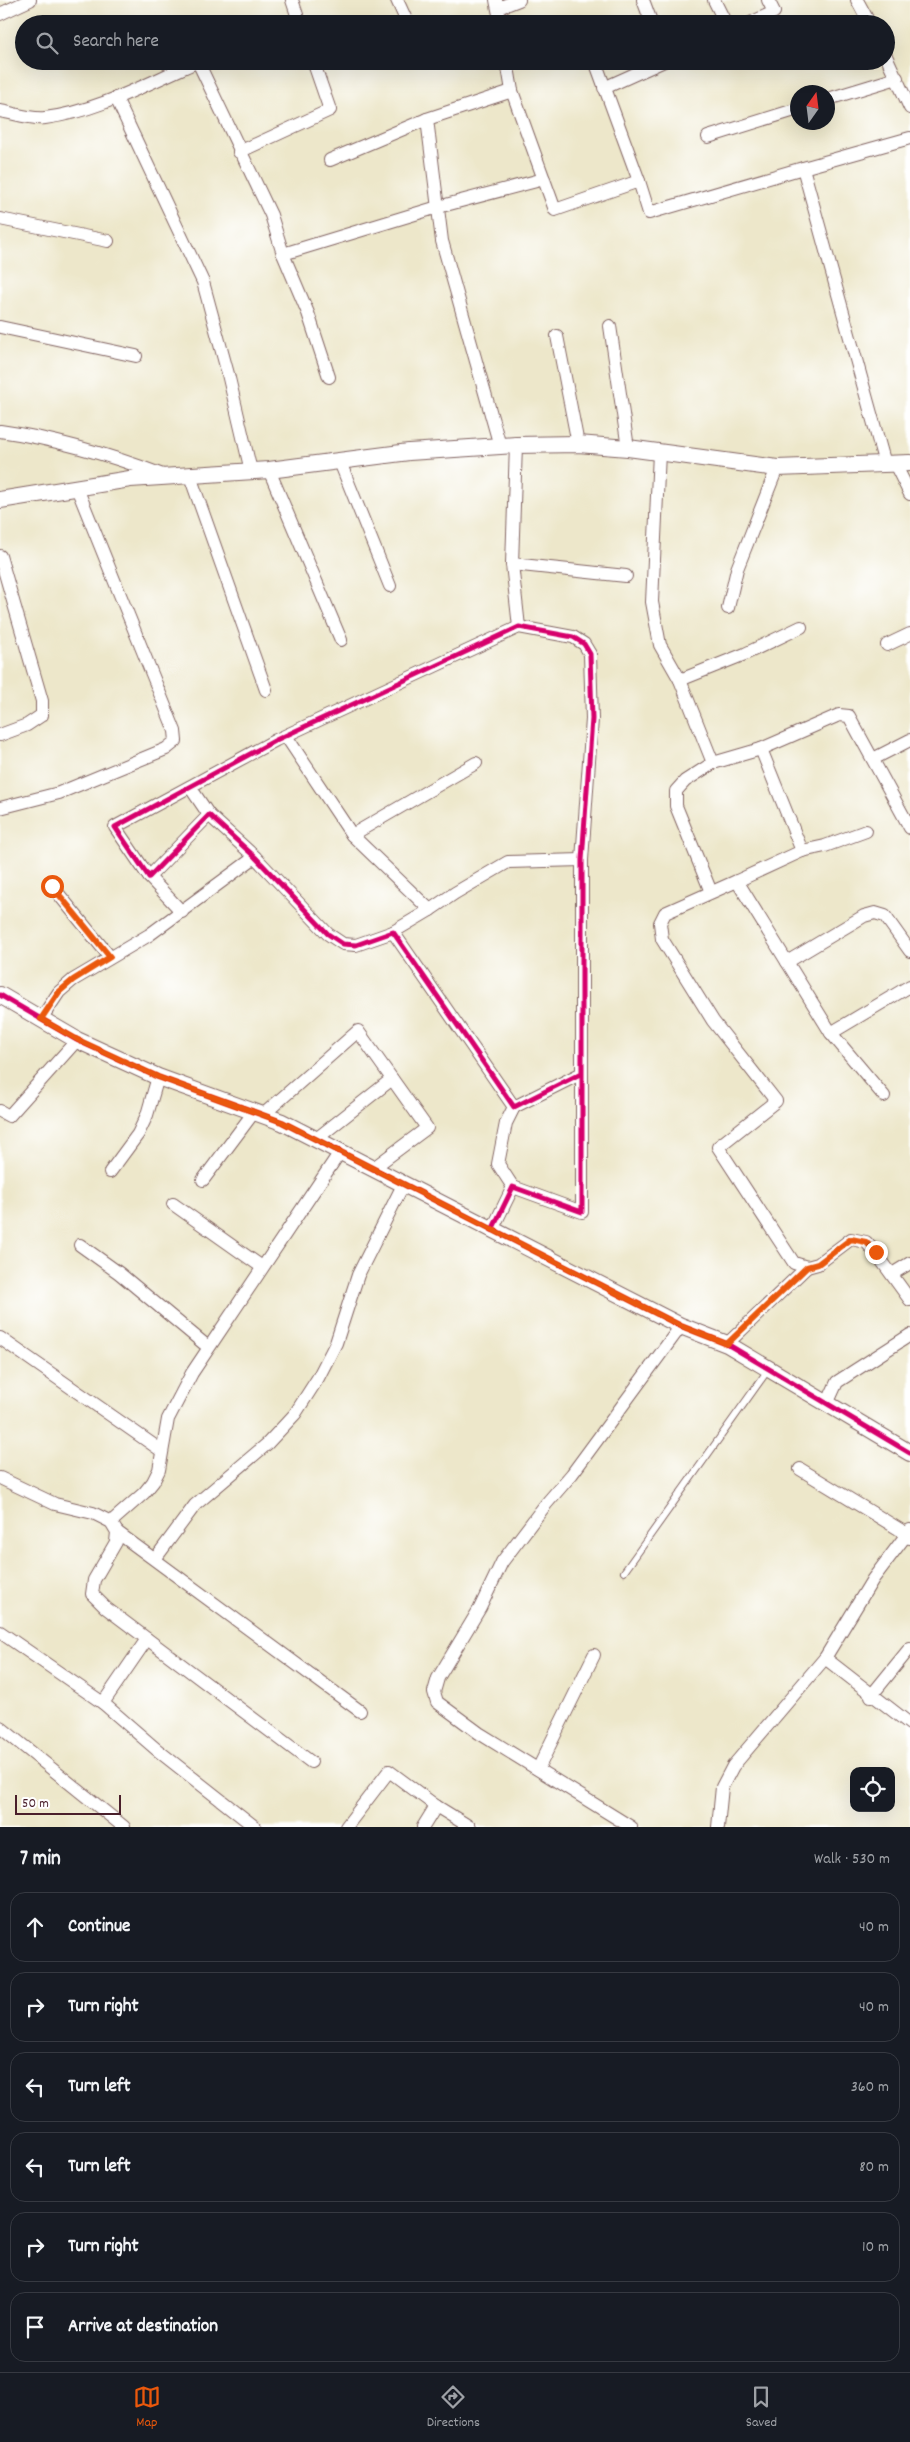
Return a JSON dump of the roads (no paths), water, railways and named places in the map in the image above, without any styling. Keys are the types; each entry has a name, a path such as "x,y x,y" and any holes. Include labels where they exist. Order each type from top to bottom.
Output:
{"street":[{"path":"0,14 30,0"},
{"path":"292,0 297,15"},
{"path":"397,0 404,15"},
{"path":"497,4 519,0"},
{"path":"643,0 649,15"},
{"path":"714,0 722,15"},
{"path":"768,0 774,12 768,15"},
{"path":"858,0 866,15"},
{"path":"0,111 44,119 116,98 181,70"},
{"path":"203,70 270,216 283,254 308,313 329,377"},
{"path":"239,152 330,110 316,70"},
{"path":"508,70 512,91 555,210 639,181"},
{"path":"598,70 649,213 910,138"},
{"path":"604,88 644,70"},
{"path":"893,70 910,108"},
{"path":"835,97 897,78"},
{"path":"330,160 427,119 512,91"},
{"path":"116,98 203,282 228,374 251,471"},
{"path":"708,137 790,111"},
{"path":"427,119 442,241 508,445 512,564 519,627"},
{"path":"803,168 896,464 910,494"},
{"path":"283,254 438,207 544,179"},
{"path":"0,219 108,241"},
{"path":"610,326 628,448"},
{"path":"0,328 136,356"},
{"path":"557,336 578,444"},
{"path":"0,431 36,436 103,453 168,477"},
{"path":"0,500 130,479 269,470 409,452 508,445 578,444 628,448 777,468 896,464"},
{"path":"660,452 652,602 660,645 680,680 713,763"},
{"path":"340,462 390,586"},
{"path":"728,608 737,569 777,468"},
{"path":"269,470 341,640"},
{"path":"190,476 266,690"},
{"path":"0,808 59,794 166,749 176,741 176,731 77,488"},
{"path":"0,556 42,708 42,715 27,725 0,735"},
{"path":"512,564 626,576"},
{"path":"182,912 149,877 115,826 286,736 519,627 573,637 584,644 590,654 592,719 582,860 582,1073 582,1212 513,1187 498,1164 506,1123 514,1107 582,1073"},
{"path":"680,680 745,654 801,627"},
{"path":"887,645 910,634"},
{"path":"712,892 676,806 676,791 684,781 713,763 761,749 839,714 848,716 910,828"},
{"path":"286,736 352,835 430,910"},
{"path":"873,759 910,740"},
{"path":"761,749 802,851"},
{"path":"352,835 476,763"},
{"path":"190,787 209,815 256,857 328,934 343,944 356,945 393,932 508,862 582,860"},
{"path":"149,877 209,815"},
{"path":"807,1267 794,1262 718,1147 776,1101 712,1021 662,939 660,923 665,913 802,851 825,846 866,831"},
{"path":"41,1019 59,992 73,980 182,912 256,857"},
{"path":"737,881 831,1033 884,1096"},
{"path":"52,886 110,957"},
{"path":"787,962 864,916 875,913 885,916 910,950"},
{"path":"393,932 514,1107"},
{"path":"831,1033 910,986"},
{"path":"0,995 78,1040 158,1077 259,1113 340,1152 681,1326 727,1344 910,1453"},
{"path":"202,1180 259,1113 358,1031 427,1128 372,1169"},
{"path":"0,1111 9,1116 78,1040"},
{"path":"110,1172 138,1134 147,1115 158,1077"},
{"path":"315,1140 392,1079"},
{"path":"310,1762 106,1608 92,1594 94,1580 116,1542 114,1527 153,1482 159,1470 168,1419 192,1372 340,1152"},
{"path":"155,1559 195,1505 267,1444 294,1414 318,1378 336,1343 358,1275 403,1185"},
{"path":"492,1230 513,1187"},
{"path":"173,1204 262,1267"},
{"path":"727,1344 807,1267 818,1264 851,1239 866,1242 910,1300"},
{"path":"80,1245 119,1273 208,1347"},
{"path":"892,1274 910,1263"},
{"path":"623,1825 479,1733 438,1702 434,1692 438,1678 480,1608 502,1562 546,1504 572,1474 681,1326"},
{"path":"827,1404 837,1382 910,1335"},
{"path":"0,1338 162,1451"},
{"path":"718,1827 722,1787 733,1766 825,1658 873,1579 909,1534 800,1469"},
{"path":"0,1478 56,1504 93,1514 114,1527 360,1711"},
{"path":"0,1632 103,1703 156,1749 255,1827"},
{"path":"103,1703 147,1639"},
{"path":"871,1696 910,1648"},
{"path":"538,1769 594,1654"},
{"path":"825,1658 871,1696 910,1724"},
{"path":"0,1727 119,1825"},
{"path":"346,1827 389,1771 436,1806 470,1827"},
{"path":"424,1827 436,1806"}],"lane":[{"path":"624,1572 768,1369"}]}
